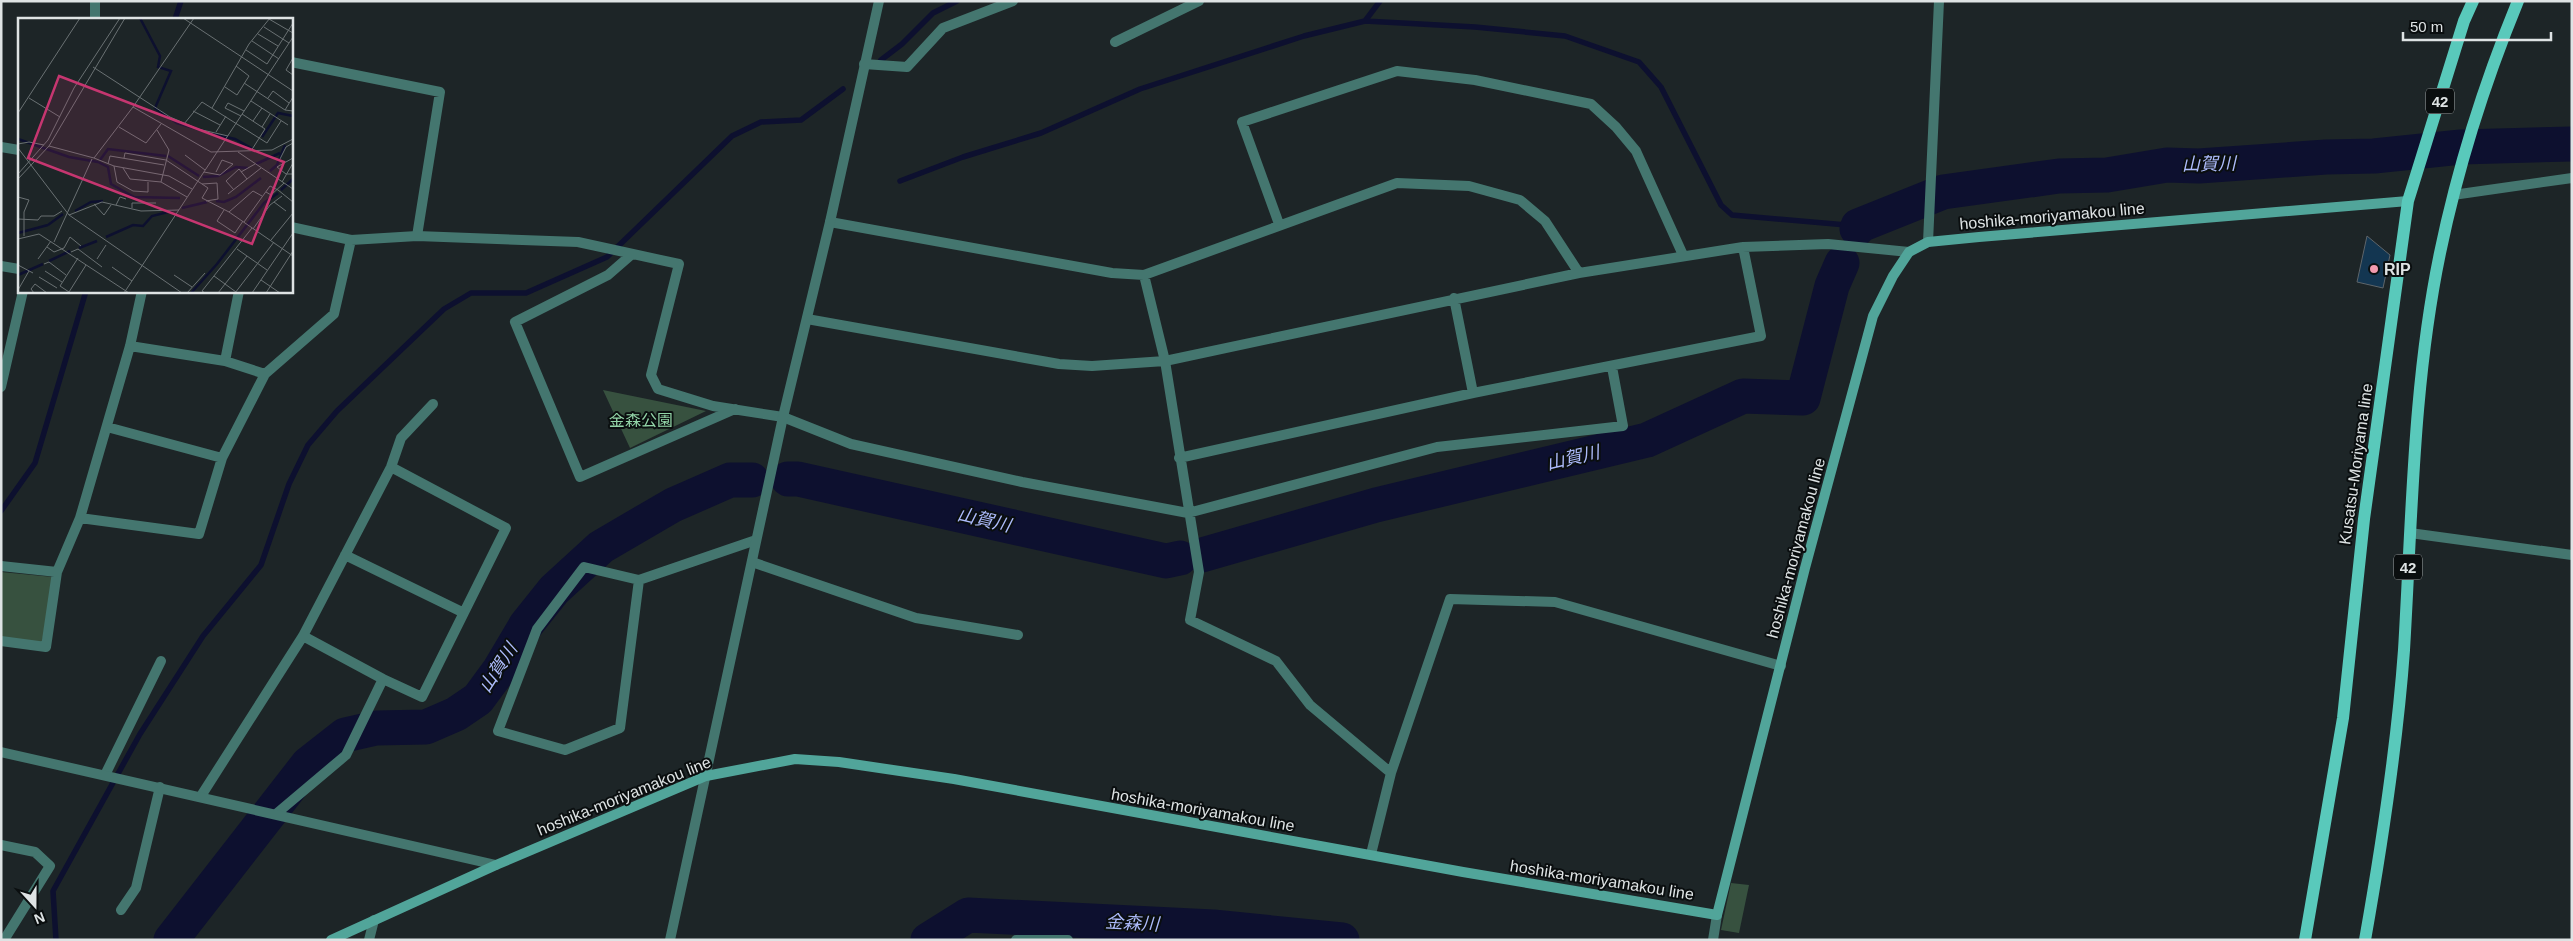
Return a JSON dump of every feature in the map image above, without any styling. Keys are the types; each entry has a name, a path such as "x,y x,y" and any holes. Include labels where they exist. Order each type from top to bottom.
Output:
{"main road":[{"name":"Kusatsu-Moriyama line","path":"2305,940 2343,718 2364,519 2408,202 2464,22 2473,1"},
{"name":"42","path":"2365,940 2377,873 2395,741 2404,652 2410,533 2424,359 2440,254 2477,107 2518,1"},
{"name":"hoshika-moriyamakou line","path":"331,940 496,865 706,776 795,759 838,762 954,779 1463,872 1717,915 1873,316 1893,276 1909,252 1928,242 2408,202"}],"street":[{"path":"95,1 96,18"},
{"path":"670,940 783,417 830,222 879,1"},
{"path":"864,64 907,67 943,28 1013,1"},
{"path":"1115,42 1200,1"},
{"path":"1928,242 1939,1"},
{"path":"292,62 440,92 417,236"},
{"path":"1279,224 1242,122 1396,71 1476,80 1591,104 1616,126 1636,151 1683,255"},
{"path":"1,147 18,150"},
{"path":"2454,195 2572,178"},
{"path":"830,222 1112,273 1144,275 1279,224 1397,183 1469,186 1520,200 1545,221 1579,273"},
{"path":"292,227 351,240 417,236 597,245 631,255 679,264 651,375 658,388 713,406 783,417 851,444 1022,482 1188,513 1437,447 1623,426 1612,367"},
{"path":"80,518 198,534 222,458 265,374 334,314 351,240"},
{"path":"807,319 1060,364 1092,366 1165,361 1454,298 1579,273 1683,255 1743,247 1828,244 1909,252"},
{"path":"1180,458 1473,393 1761,336 1743,247"},
{"path":"631,255 608,275 516,322 580,477 735,409"},
{"path":"1,266 18,269"},
{"path":"1144,275 1165,361 1199,572 1190,620 1276,661 1310,704 1391,773"},
{"path":"2,383 23,292"},
{"path":"1,641 46,647 57,572 80,518 130,346 142,292"},
{"path":"225,361 239,292"},
{"path":"1454,298 1473,393"},
{"path":"130,346 225,361 265,374"},
{"path":"201,796 304,636 391,467 401,438 433,404"},
{"path":"107,427 222,458"},
{"path":"304,636 383,679 422,697 462,612 506,528 391,467"},
{"path":"2410,533 2572,554"},
{"path":"639,580 620,728 565,750 498,731 537,629 584,567 639,580 756,540"},
{"path":"345,555 462,612"},
{"path":"752,562 916,618 1018,635"},
{"path":"1,566 57,572"},
{"path":"1371,854 1391,773 1450,599 1556,602 1781,666"},
{"path":"105,775 161,661"},
{"path":"276,814 346,755 383,679"},
{"path":"1,752 201,796 496,865"},
{"path":"121,910 136,888 160,787"},
{"path":"1,846 35,852 50,866 4,940"},
{"path":"1713,940 1717,915"},
{"path":"369,940 374,920"},
{"path":"1016,940 1068,940"}],"green space":[{"name":"金森公園","path":"603,390 706,411 630,448"},
{"path":"1,572 53,577 42,643 1,638"},
{"path":"1731,883 1749,885 1739,933 1721,930"}],"building":[{"name":"RIP","path":"2367,236 2390,255 2383,288 2357,282"}],"waterway":[{"path":"175,18 181,1"},
{"path":"881,60 902,44 933,13 957,1"},
{"path":"1365,21 1380,1"},
{"path":"900,181 963,157 1041,133 1140,89 1304,36 1365,21 1475,27 1565,36 1639,62 1661,87 1721,205 1732,215 1858,226"},
{"path":"56,940 53,891 140,734 203,636 261,565 289,484 308,445 337,411 444,309 471,293 526,293 607,257 732,136 761,122 801,120 843,89"},
{"name":"山賀川","path":"1857,229 1858,226 1943,192 2059,176 2107,175 2167,165 2199,166 2326,157 2374,156 2461,147 2572,144"},
{"name":"山賀川","path":"1202,555 1376,505 1647,440 1743,396 1803,398 1832,286 1842,263"},
{"path":"1,511 35,463 86,292"},
{"name":"山賀川","path":"788,479 798,479 1166,561 1180,558"},
{"name":"山賀川","path":"171,940 308,764 345,735 376,728 426,727 456,714 478,699 500,669 526,625 554,590 601,547 673,505 730,480 752,480"},
{"name":"金森川","path":"928,940 968,915 1213,927 1342,940"}],"place":[{"name":"RIP","path":"2374,269"}]}
